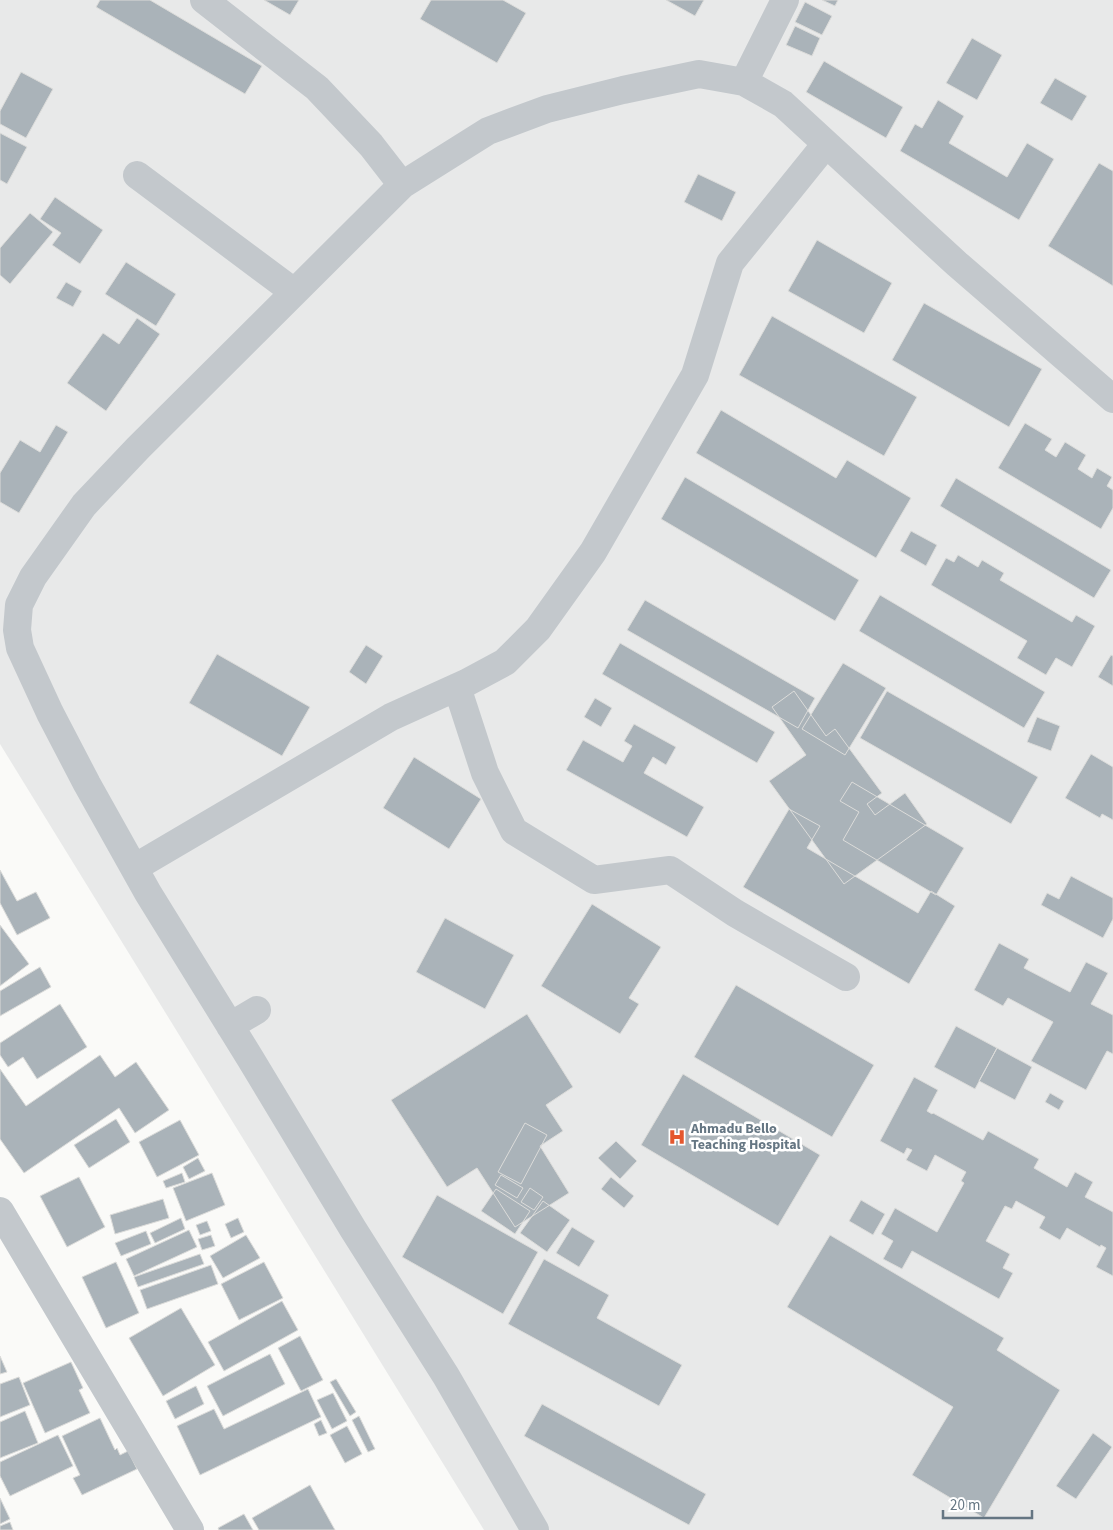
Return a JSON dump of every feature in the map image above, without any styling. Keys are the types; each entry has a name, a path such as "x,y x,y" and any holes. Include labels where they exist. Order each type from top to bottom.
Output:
{"street":[{"path":"204,0 317,88 370,145 402,185"},
{"path":"744,82 785,0"},
{"path":"535,1530 446,1376 353,1229 148,893 87,784 20,648 16,630 20,605 33,577 84,505 138,448 402,185 488,131 547,109 699,74 744,82 783,104 957,264 1113,398"},
{"path":"134,868 391,717 457,687 505,662 538,629 592,552 695,374 730,264 826,144"},
{"path":"137,175 294,292"},
{"path":"457,687 484,773 514,831 594,880 670,870 735,913 846,977"},
{"path":"230,1026 257,1010"},
{"path":"0,1211 190,1530"}],"shaded area":[{"name":"Ahmadu Bello Teaching Hospital","path":"0,0 1113,0 1113,1530 484,1530 0,744"}],"building":[{"path":"100,0 150,0 262,66 245,94 96,7"},
{"path":"264,0 299,0 290,15"},
{"path":"431,0 503,0 526,13 497,63 420,19"},
{"path":"666,0 704,0 695,16"},
{"path":"822,0 838,0 835,6"},
{"path":"805,2 832,16 822,35 795,22"},
{"path":"795,26 820,38 812,56 786,45"},
{"path":"972,38 1002,55 977,100 946,83"},
{"path":"824,61 903,107 886,138 806,92"},
{"path":"21,72 53,89 26,138 0,124 0,111"},
{"path":"1055,78 1087,96 1072,121 1040,103"},
{"path":"938,100 964,116 949,143 1007,177 1027,143 1054,159 1019,220 900,151 915,124 922,128"},
{"path":"0,133 27,147 7,184 0,180"},
{"path":"1099,163 1113,171 1113,286 1048,246"},
{"path":"698,174 736,192 722,221 684,202"},
{"path":"55,197 103,230 80,264 52,245 61,233 40,219"},
{"path":"30,213 53,232 10,284 0,275 0,248"},
{"path":"817,240 892,283 864,333 788,291"},
{"path":"126,262 176,294 156,326 105,294"},
{"path":"66,282 82,291 73,307 56,298"},
{"path":"924,303 1042,369 1009,427 892,360"},
{"path":"772,316 917,397 884,456 739,375"},
{"path":"137,318 160,334 106,411 67,383 103,333 119,344"},
{"path":"721,410 836,478 847,460 911,498 876,558 696,453"},
{"path":"1025,423 1052,439 1045,450 1056,457 1065,442 1086,455 1078,469 1092,478 1097,468 1112,477 1107,486 1113,490 1113,508 1101,529 998,468"},
{"path":"56,425 68,432 19,513 0,502 0,473 20,440 40,452"},
{"path":"685,477 859,580 835,621 661,519"},
{"path":"956,478 1111,570 1094,598 940,506"},
{"path":"911,531 937,545 926,566 900,551"},
{"path":"958,555 978,567 982,560 1004,573 1000,580 1072,622 1076,615 1095,626 1072,667 1056,658 1046,675 1017,658 1027,641 931,585 946,558 954,562"},
{"path":"880,595 1045,692 1024,728 859,631"},
{"path":"645,600 815,698 798,728 627,630"},
{"path":"620,643 775,732 757,763 602,674"},
{"path":"366,645 383,656 366,684 349,672"},
{"path":"217,654 310,707 282,756 189,703"},
{"path":"1111,655 1113,656 1113,686 1098,677"},
{"path":"843,663 886,688 845,755 802,729"},
{"path":"794,691 826,736 835,729 882,793 867,804 875,815 905,793 927,824 844,884 769,781 806,755 772,707"},
{"path":"887,691 1038,777 1011,824 860,738"},
{"path":"595,698 612,708 601,727 584,717"},
{"path":"1037,717 1060,726 1051,751 1027,742"},
{"path":"634,724 676,747 666,765 653,757 644,773 704,807 687,837 566,770 583,740 623,762 632,746 624,741"},
{"path":"1091,754 1113,767 1113,820 1102,814 1100,818 1065,798"},
{"path":"414,757 481,799 449,849 383,808"},
{"path":"852,782 964,848 936,895 843,840 859,812 840,801"},
{"path":"789,809 820,826 807,848 918,913 931,891 955,906 909,984 743,887"},
{"path":"0,870 17,901 36,892 50,918 17,935 0,903"},
{"path":"1071,876 1113,898 1113,919 1103,938 1041,905 1047,893 1059,899"},
{"path":"592,904 661,947 629,998 639,1004 620,1034 541,986"},
{"path":"445,918 514,955 485,1009 416,972"},
{"path":"0,925 29,964 0,986"},
{"path":"999,943 1029,959 1024,968 1070,992 1086,962 1108,973 1091,1004 1113,1015 1113,1054 1107,1051 1086,1090 1031,1061 1053,1022 1008,998 1003,1006 974,990"},
{"path":"40,967 51,987 0,1016 0,991"},
{"path":"736,985 874,1065 832,1137 694,1057"},
{"path":"60,1004 87,1047 37,1079 23,1057 8,1067 0,1055 0,1043"},
{"path":"527,1014 573,1087 546,1105 563,1131 540,1146 569,1193 515,1227 477,1168 447,1187 391,1100"},
{"path":"956,1026 997,1048 975,1089 934,1067"},
{"path":"997,1048 1032,1067 1015,1100 979,1081"},
{"path":"100,1055 115,1077 136,1062 169,1110 135,1133 119,1108 24,1173 0,1139 0,1069 26,1106"},
{"path":"683,1074 820,1155 778,1226 641,1145"},
{"path":"914,1077 938,1090 927,1111 932,1114 983,1140 988,1131 1039,1159 1034,1168 1067,1187 1075,1172 1093,1182 1085,1197 1113,1212 1113,1276 1096,1267 1106,1248 1101,1245 1100,1247 1067,1228 1060,1240 1039,1228 1045,1217 1016,1201 1012,1209 1005,1206 986,1241 1010,1254 1003,1268 1013,1273 999,1299 912,1251 902,1269 883,1259 893,1241 881,1234 895,1208 937,1232 964,1183 961,1181 966,1172 935,1155 927,1171 906,1160 912,1150 907,1148 904,1154 880,1141"},
{"path":"1050,1093 1064,1101 1059,1110 1045,1102"},
{"path":"116,1119 130,1142 89,1168 74,1145"},
{"path":"180,1120 199,1155 157,1177 139,1142"},
{"path":"525,1123 547,1135 521,1184 498,1172"},
{"path":"616,1141 637,1161 620,1179 598,1158"},
{"path":"198,1158 205,1171 189,1179 183,1167"},
{"path":"182,1173 185,1182 166,1188 163,1181"},
{"path":"212,1173 225,1205 186,1221 173,1188"},
{"path":"501,1175 523,1188 517,1198 495,1185"},
{"path":"79,1177 105,1227 67,1247 40,1196"},
{"path":"611,1177 634,1196 624,1208 601,1189"},
{"path":"530,1188 543,1197 534,1210 521,1202"},
{"path":"496,1189 530,1211 515,1234 481,1211"},
{"path":"437,1195 538,1252 503,1314 402,1257"},
{"path":"163,1199 169,1218 115,1234 110,1215"},
{"path":"861,1200 885,1214 873,1235 849,1221"},
{"path":"543,1201 570,1220 547,1252 520,1233"},
{"path":"181,1218 185,1229 155,1243 150,1233"},
{"path":"238,1218 244,1232 231,1238 225,1224"},
{"path":"207,1221 211,1231 200,1235 196,1225"},
{"path":"572,1227 595,1241 579,1267 556,1253"},
{"path":"189,1230 197,1247 134,1276 126,1259"},
{"path":"146,1231 151,1244 121,1256 115,1243"},
{"path":"211,1235 215,1246 202,1250 198,1239"},
{"path":"246,1235 260,1258 223,1278 210,1256"},
{"path":"830,1235 1004,1338 997,1350 1060,1390 984,1518 912,1475 953,1407 787,1307"},
{"path":"200,1254 204,1264 138,1287 134,1277"},
{"path":"544,1259 609,1295 597,1318 682,1365 659,1406 508,1324"},
{"path":"116,1262 139,1313 106,1328 82,1277"},
{"path":"264,1262 283,1298 239,1320 221,1284"},
{"path":"211,1265 218,1284 147,1309 140,1290"},
{"path":"282,1301 298,1330 224,1371 208,1342"},
{"path":"181,1308 215,1365 163,1396 129,1338"},
{"path":"300,1336 323,1380 301,1391 278,1348"},
{"path":"270,1354 285,1384 223,1416 207,1386"},
{"path":"0,1356 7,1372 0,1374"},
{"path":"71,1362 83,1388 79,1390 90,1413 45,1433 23,1383"},
{"path":"19,1377 30,1405 0,1417 0,1384"},
{"path":"336,1379 356,1412 350,1416 330,1382"},
{"path":"196,1386 204,1404 175,1419 166,1401"},
{"path":"308,1389 321,1417 200,1475 177,1426 214,1409 224,1429"},
{"path":"333,1393 347,1421 332,1429 317,1400"},
{"path":"542,1404 706,1494 689,1525 524,1436"},
{"path":"25,1411 38,1443 0,1458 0,1422"},
{"path":"359,1416 375,1449 368,1452 352,1420"},
{"path":"100,1418 115,1450 117,1448 120,1455 128,1451 137,1469 82,1495 73,1478 80,1475 62,1436"},
{"path":"321,1420 327,1433 319,1436 314,1424"},
{"path":"347,1426 362,1454 345,1463 330,1435"},
{"path":"1093,1433 1112,1447 1076,1499 1056,1486"},
{"path":"58,1435 73,1466 10,1496 0,1476 0,1462"},
{"path":"310,1485 335,1530 259,1530 252,1518"},
{"path":"0,1498 10,1519 0,1524"},
{"path":"244,1514 253,1530 219,1530 218,1528"},
{"path":"10,1522 13,1530 0,1530 0,1526"}],"place":[{"name":"Ahmadu Bello Teaching Hospital","path":"677,1137"}]}
